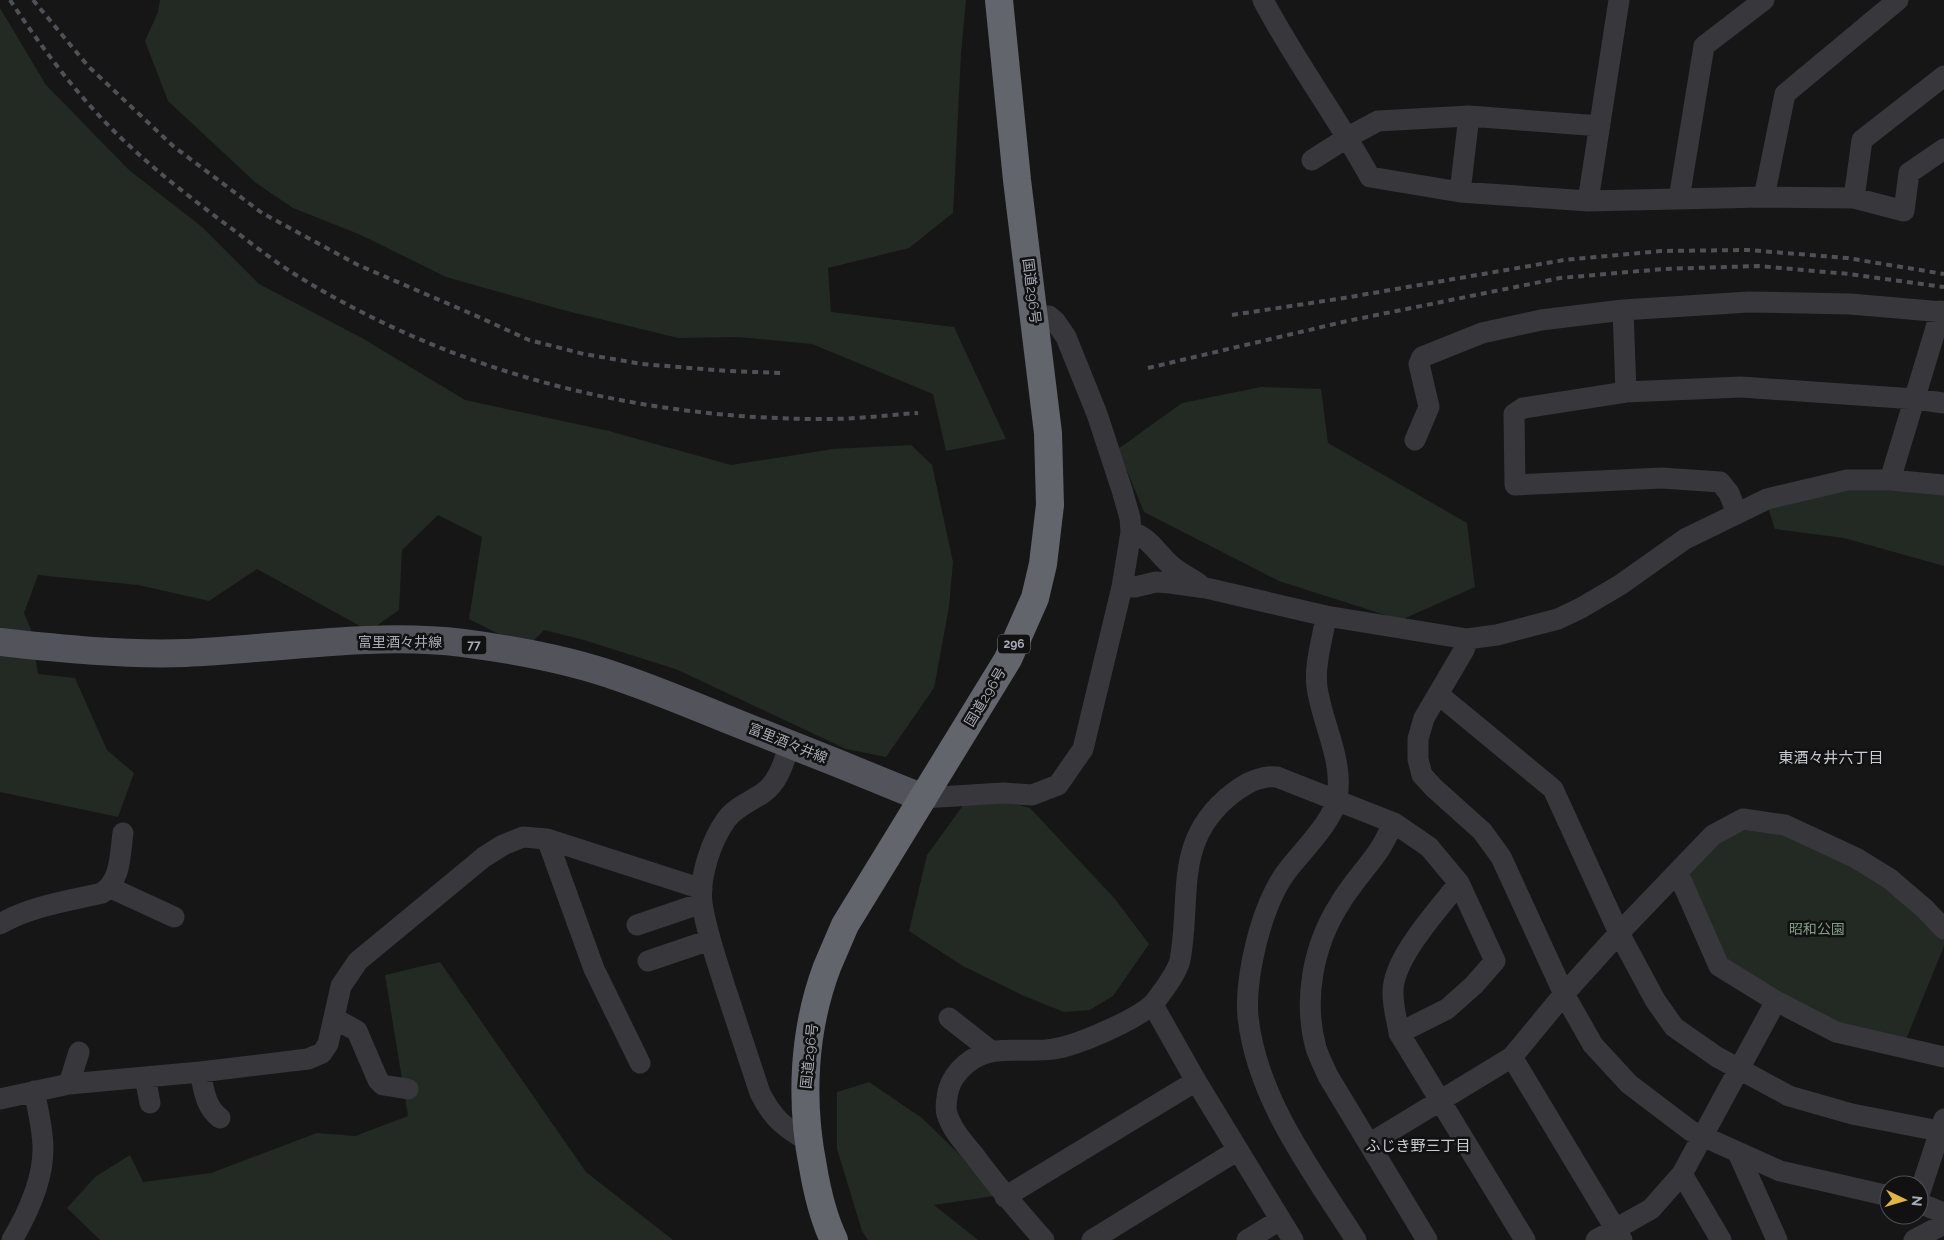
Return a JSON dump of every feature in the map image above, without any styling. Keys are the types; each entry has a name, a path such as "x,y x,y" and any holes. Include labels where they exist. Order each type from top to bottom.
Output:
{"highway":[{"name":"国道296号","path":"834,1240 816,1186 808,1141 804,1098 806,1059 812,1018 827,969 846,925 1008,659 1035,598 1044,564 1050,485 1048,433 1017,180 1000,0"}],"main road":[{"name":"富里酒々井線","path":"0,642 63,649 132,653 186,653 396,640 461,643 542,657 621,678 923,798"}],"street":[{"path":"1263,0 1276,24 1348,137 1370,177 1460,192 1588,201 1764,197 1854,198 1904,211 1909,173 1944,149"},
{"path":"1588,201 1619,0"},
{"path":"1680,199 1704,46 1764,0"},
{"path":"1764,197 1785,94 1898,0"},
{"path":"1854,198 1862,140 1944,76"},
{"path":"1460,192 1469,116"},
{"path":"1312,160 1378,121 1469,116 1600,126"},
{"path":"1415,440 1429,407 1418,364 1422,357 1482,333 1541,320 1623,310 1749,302 1850,304 1942,311 1890,480"},
{"path":"1623,310 1626,392"},
{"path":"923,798 1003,793 1032,795 1058,785 1083,749 1122,587 1131,532 1130,518 1122,490 1100,424 1066,337 1055,321 1049,316 1035,316"},
{"path":"1737,514 1729,493 1720,482 1662,478 1515,485 1514,414 1523,408 1626,392 1741,387 1915,398 1944,404"},
{"path":"1122,587 1135,587 1156,582 1206,588 1326,616 1467,638 1497,635 1558,619 1581,608 1620,585 1685,539 1767,499 1847,480 1890,480 1944,485"},
{"path":"1131,532 1138,533 1175,569 1206,588"},
{"path":"1326,616 1318,666 1317,686 1337,766 1338,799 1326,822 1284,876 1268,906 1249,976 1248,1016 1257,1058 1276,1105 1291,1136 1356,1240"},
{"path":"1467,638 1464,650 1424,718 1418,739 1418,758 1422,775 1482,830 1501,857 1564,994 1593,1045 1629,1084 1691,1131 1780,1171 1879,1194"},
{"path":"1438,694 1553,789 1619,933 1654,1000 1674,1027 1717,1057 1789,1096 1852,1114 1941,1125 1925,1175"},
{"path":"790,744 775,780 764,792 737,809 726,820 714,842 706,867 702,896 710,940 760,1093 769,1111 788,1130 808,1141"},
{"path":"1044,1240 1005,1197 954,1130 947,1113 949,1089 957,1072 973,1058 991,1051 1052,1050 1074,1044 1133,1017 1153,1005 1180,962 1185,892 1190,858 1203,827 1220,804 1242,786 1265,776 1278,776 1394,823 1429,847 1459,883 1495,961 1474,985 1447,1008 1399,1032"},
{"path":"1369,1144 1512,1057 1564,994 1619,933 1713,836 1743,819 1784,825 1856,858 1890,879 1925,909 1944,929"},
{"path":"1394,823 1379,851 1340,903 1325,928 1316,957 1311,1018 1316,1049 1328,1076 1369,1144 1421,1238"},
{"path":"0,924 12,917 35,909 102,893 111,888 116,877 123,833"},
{"path":"0,1099 69,1084 200,1072 308,1059 322,1053 328,1044 341,986 358,961 484,857 503,845 522,837 547,839 702,896"},
{"path":"547,839 594,969 640,1063"},
{"path":"1678,873 1719,966 1776,1001 1836,1032 1944,1057"},
{"path":"1459,883 1411,943 1399,966 1392,993 1399,1032 1525,1240"},
{"path":"111,888 174,917"},
{"path":"637,924 702,896"},
{"path":"648,961 710,940"},
{"path":"1596,1240 1619,1234 1651,1208 1682,1174 1776,1001"},
{"path":"1153,1005 1196,1082 1292,1240"},
{"path":"334,1018 356,1031 378,1080 383,1085 408,1089"},
{"path":"949,1018 991,1051"},
{"path":"69,1084 80,1052"},
{"path":"1512,1057 1619,1234"},
{"path":"200,1072 206,1100 214,1114 220,1118"},
{"path":"145,1076 150,1103"},
{"path":"1005,1197 1196,1082"},
{"path":"18,1237 35,1192 41,1169 43,1149 41,1125 34,1091"},
{"path":"1092,1240 1238,1150"},
{"path":"1738,1153 1777,1240"},
{"path":"1682,1174 1721,1240"},
{"path":"1929,1207 1944,1213"},
{"path":"1247,1240 1280,1220"},
{"path":"1914,1240 1944,1224"}],"green space":[{"path":"160,0 966,0 961,54 953,213 909,248 828,268 831,312 954,327 1006,439 946,451 933,394 812,344 739,337 678,338 563,310 446,277 361,235 293,208 256,183 168,101 145,41 158,12"},
{"path":"0,8 46,85 129,170 202,227 259,284 362,338 465,400 609,431 731,465 833,449 911,445 932,465 953,562 949,607 934,688 886,757 846,749 678,670 584,640 544,630 526,648 469,619 482,537 438,515 402,550 399,610 369,631 257,569 209,601 138,585 38,575 24,613 31,630 38,674 75,678 107,750 134,773 118,817 0,792"},
{"path":"1261,387 1321,389 1328,443 1467,523 1475,587 1401,620 1279,581 1144,512 1118,449 1182,403"},
{"path":"1849,484 1944,489 1944,566 1844,538 1775,529 1767,505"},
{"path":"998,799 1030,808 1115,899 1149,944 1113,996 1090,1010 1064,1012 1024,996 963,966 909,931 927,855 964,804"},
{"name":"昭和公園","path":"1743,825 1782,830 1853,863 1921,914 1944,940 1944,946 1905,1042 1837,1028 1724,962 1683,873 1715,840"},
{"path":"440,962 586,1172 673,1240 100,1240 67,1208 95,1177 130,1155 143,1182 211,1173 317,1133 355,1136 408,1116 385,975"},
{"path":"869,1082 922,1118 1001,1195 934,1205 978,1240 868,1240 862,1231 837,1149 837,1092"}],"railway":[{"path":"10,0 52,60 99,116 165,177 296,275 357,310 420,339 485,364 552,384 620,400 689,411 758,417 828,419 918,413"},
{"path":"33,0 88,66 173,146 262,213 358,265 529,340 584,354 642,364 727,371 783,373"},
{"path":"1232,315 1344,298 1564,260 1661,251 1748,250 1847,258 1944,274"},
{"path":"1148,368 1347,321 1560,278 1663,269 1758,266 1849,274 1944,287"}],"district":[{"name":"東酒々井六丁目","path":"1831,758"},
{"name":"ふじき野三丁目","path":"1418,1146"}]}
